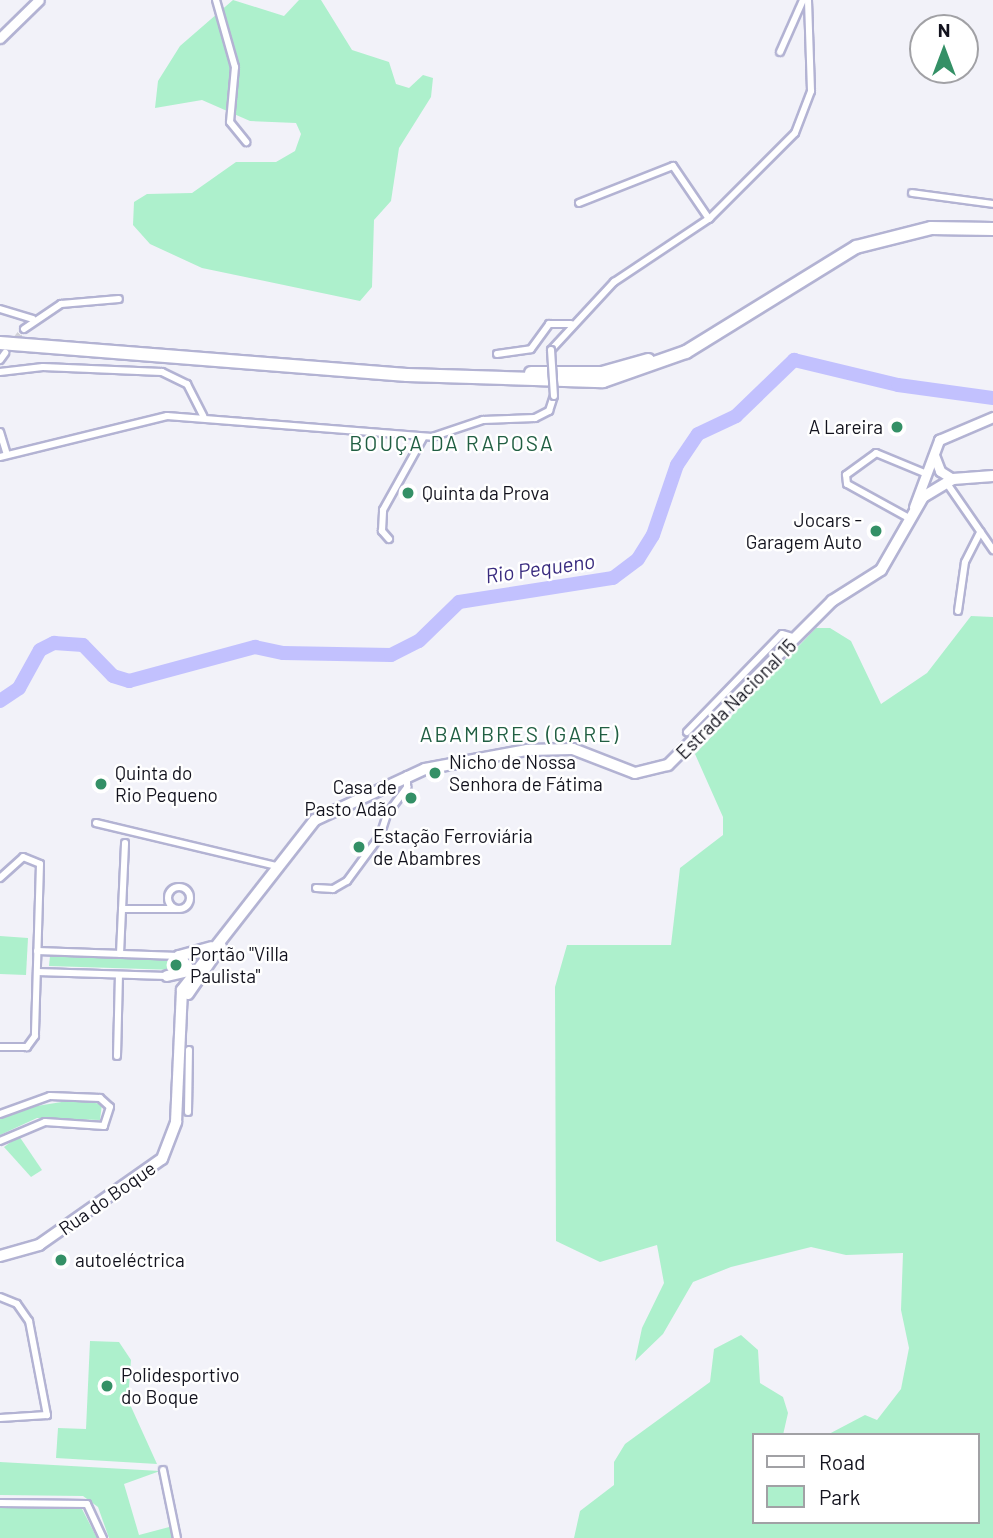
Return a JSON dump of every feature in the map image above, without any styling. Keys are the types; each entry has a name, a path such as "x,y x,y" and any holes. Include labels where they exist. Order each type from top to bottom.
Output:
{"highway":[{"path":"0,337 415,368 602,373 668,352 855,239 922,220 993,222"},
{"path":"3,348 407,375 603,381 686,352 856,247 931,228 993,229"}],"main road":[{"name":"Estrada Nacional 15","path":"278,864 322,814 407,775 553,748 631,772 657,770 680,757 836,597 881,570 910,513 930,492 945,481 993,476"},
{"name":"Rua do Boque","path":"183,997 278,864"},
{"name":"Rua do Boque","path":"0,1256 39,1245 153,1169 171,1142 183,1100 180,1021 183,997 194,970 240,916"},
{"path":"178,956 212,946"},
{"path":"178,956 194,970"},
{"path":"183,997 167,976 194,970 210,960"}],"street":[{"path":"0,38 11,31 39,0"},
{"path":"216,0 235,67 230,122 246,142"},
{"path":"780,52 806,0"},
{"path":"0,432 4,456 154,417 203,416 423,438 483,420 535,418 551,409 554,396 551,350 571,324 622,275 709,219 805,117 812,83 806,0"},
{"path":"579,203 673,166 709,219"},
{"path":"912,192 993,204"},
{"path":"24,329 33,318 68,303 119,299"},
{"path":"0,309 33,318"},
{"path":"497,354 531,349 547,326 571,324"},
{"path":"0,360 3,348"},
{"path":"0,372 43,367 162,372 187,384 203,416"},
{"path":"993,417 947,434 931,464 910,513 848,484 846,475 876,453 931,464 993,550"},
{"path":"389,539 382,531 383,510 423,438"},
{"path":"931,464 945,481"},
{"path":"958,611 965,562 981,532"},
{"path":"687,732 782,634 796,638"},
{"path":"316,888 333,889 347,881 378,839 386,815 407,788 407,775"},
{"path":"96,823 278,864"},
{"path":"120,954 125,843"},
{"path":"0,878 23,858 39,862 34,1042 0,1047"},
{"path":"122,909 162,910 178,909 189,902 186,890 173,889 162,910"},
{"path":"168,898 178,909"},
{"path":"37,951 178,956"},
{"path":"37,972 167,976"},
{"path":"117,1056 119,975"},
{"path":"188,1112 183,1100 189,1050"},
{"path":"0,1114 50,1096 100,1098 110,1107 104,1126 45,1122 1,1141"},
{"path":"0,1297 17,1304 29,1321 47,1415 0,1418"},
{"path":"163,1469 177,1538"},
{"path":"0,1503 87,1504 103,1538"}],"green space":[{"path":"233,0 284,16 299,0 321,0 352,50 389,62 396,84 409,88 423,75 433,78 431,97 399,148 391,201 374,220 372,287 360,301 202,268 150,244 133,225 134,202 147,194 192,193 236,162 276,162 295,151 301,134 296,123 250,121 202,100 155,108 158,81 180,46"},
{"path":"971,616 993,617 993,1538 574,1538 580,1511 614,1485 614,1462 625,1444 710,1382 714,1349 741,1335 758,1350 760,1383 783,1397 788,1413 783,1433 752,1433 752,1524 979,1524 979,1433 831,1433 865,1415 877,1420 901,1389 909,1348 901,1310 903,1253 846,1255 811,1247 731,1267 693,1282 663,1334 635,1361 642,1328 664,1283 657,1245 600,1262 556,1241 555,987 567,945 671,945 680,868 723,835 723,817 695,754 816,628 830,628 851,641 881,704 927,673"},
{"path":"0,936 28,938 26,975 0,974"},
{"path":"50,956 176,960 176,970 49,966"},
{"path":"74,1100 102,1104 100,1120 37,1118 0,1135 0,1118 18,1109"},
{"path":"19,1136 42,1170 31,1177 4,1147"},
{"path":"90,1341 119,1342 131,1360 128,1400 157,1464 56,1458 58,1428 86,1429"},
{"path":"0,1462 160,1471 124,1484 139,1535 173,1526 174,1538 109,1538 98,1507 83,1496 0,1495"},
{"path":"0,1506 81,1507 97,1538 0,1538"}],"waterway":[{"name":"Rio Pequeno","path":"0,701 19,688 40,650 54,643 83,645 113,676 129,681 255,647 283,653 391,655 419,641 459,602 613,578 638,559 653,535 677,465 698,434 736,416 794,360 898,385 993,398"}],"tunnel":[{"path":"5,353 24,329"}],"place":[{"name":"A Lareira","path":"897,427"},
{"name":"Quinta da Prova","path":"408,493"},
{"name":"Jocars - Garagem Auto","path":"876,531"},
{"name":"Nicho de Nossa Senhora de Fátima","path":"435,773"},
{"name":"Quinta do Rio Pequeno","path":"101,784"},
{"name":"Casa de Pasto Adão","path":"411,798"},
{"name":"Estação Ferroviária de Abambres","path":"359,847"},
{"name":"Portão \"Villa Paulista\"","path":"176,965"},
{"name":"autoeléctrica","path":"61,1260"},
{"name":"Polidesportivo do Boque","path":"107,1386"}],"district":[{"name":"BOUÇA DA RAPOSA","path":"452,443"},
{"name":"ABAMBRES (GARE)","path":"520,734"}]}
